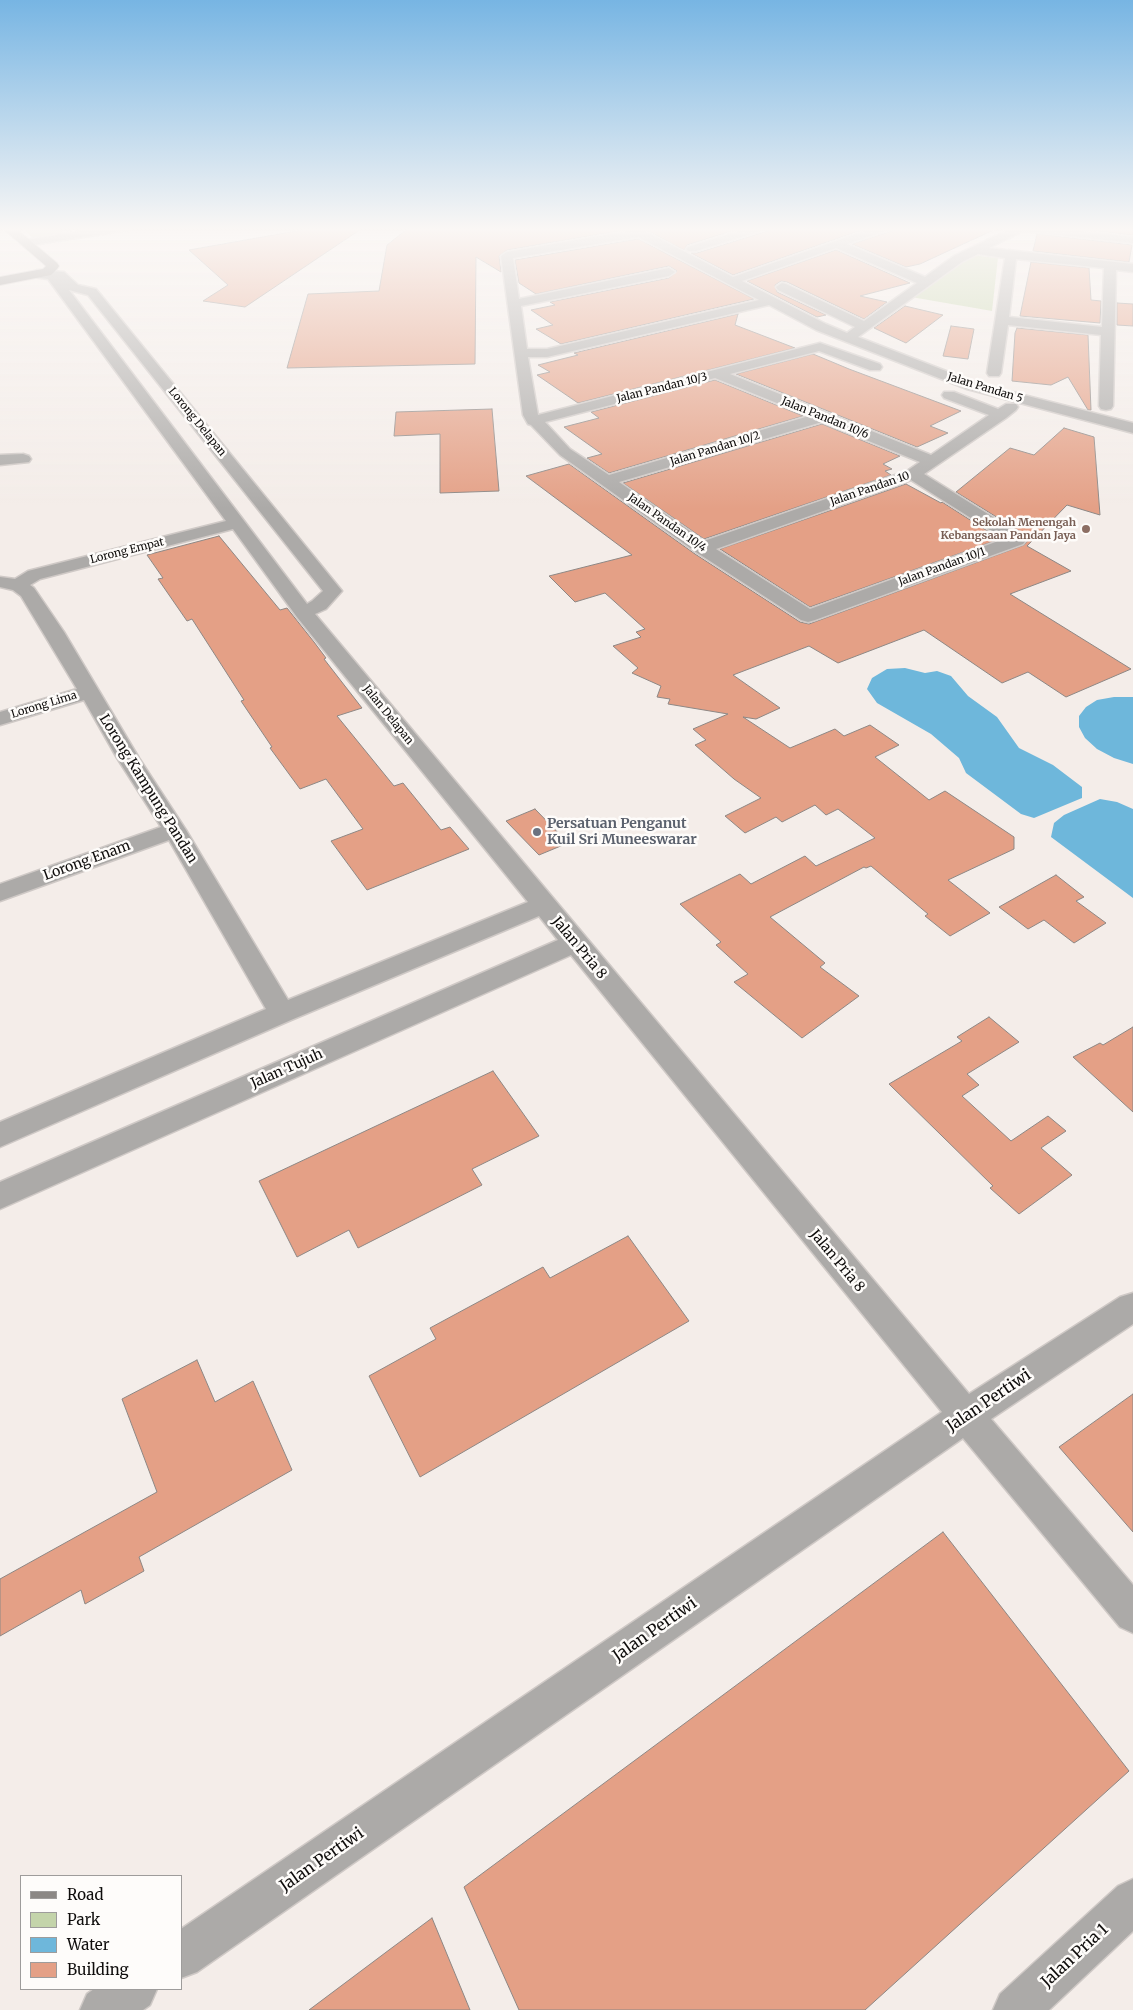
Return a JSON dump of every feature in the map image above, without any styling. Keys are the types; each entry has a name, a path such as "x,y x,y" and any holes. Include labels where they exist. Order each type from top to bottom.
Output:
{"street":[{"name":"Lorong Delapan","path":"87,321 237,523"},
{"name":"Lorong Delapan","path":"115,321 333,591 319,605 304,613"},
{"path":"516,321 530,415 533,421"},
{"path":"520,353 547,353 686,321"},
{"name":"Jalan Pandan 5","path":"809,321 927,370 972,386 1133,428"},
{"path":"852,321 865,327"},
{"path":"849,338 873,321"},
{"path":"994,373 1001,321"},
{"path":"1008,321 1108,332"},
{"path":"1106,406 1108,321"},
{"name":"Jalan Pandan 10/3","path":"533,421 820,347 892,374"},
{"name":"Jalan Pandan 10/6","path":"717,374 932,461"},
{"path":"938,391 1001,415"},
{"name":"Jalan Pandan 10","path":"702,548 913,474 1022,400"},
{"name":"Jalan Pandan 10/2","path":"607,481 822,416"},
{"name":"Jalan Pandan 10/4","path":"533,421 565,452 702,548 808,616"},
{"path":"0,460 23,459"},
{"name":"Jalan Pandan 10/1","path":"808,616 1017,540 913,474"},
{"path":"221,500 253,492"},
{"name":"Lorong Empat","path":"9,584 34,575 237,523"},
{"name":"Jalan Delapan","path":"237,523 304,613 543,905"},
{"name":"Lorong Kampung Pandan","path":"9,584 28,592 128,758 175,830 282,1013"},
{"name":"Lorong Lima","path":"0,719 89,692"},
{"name":"Lorong Enam","path":"0,893 175,830"},
{"path":"0,1135 282,1013 543,905"},
{"name":"Jalan Pria 8","path":"543,905 966,1416 1133,1614"},
{"name":"Jalan Tujuh","path":"0,1196 574,943"},
{"name":"Jalan Pertiwi","path":"182,1955 966,1416 1131,1307"},
{"name":"Jalan Pria 1","path":"1016,2010 1133,1902"},
{"path":"103,2010 133,1990"}],"water":[{"path":"905,668 925,673 937,671 951,676 968,696 997,717 1019,748 1053,765 1082,787 1082,798 1034,818 1021,814 966,773 959,758 931,734 877,703 867,689 872,678 887,669"},
{"path":"1114,697 1133,697 1133,764 1114,758 1097,749 1085,738 1079,727 1079,716 1086,707 1097,700"},
{"path":"1100,799 1117,802 1133,809 1133,898 1051,837 1054,823 1064,815"}],"building":[{"path":"300,321 475,321 475,364 287,368"},
{"path":"547,321 661,321 561,344 536,329 553,325"},
{"path":"709,321 736,321 735,325 795,348 578,403 537,375 550,372 538,365 578,355 574,353"},
{"path":"884,321 935,321 906,343 874,328"},
{"path":"1075,321 1100,321 1100,323"},
{"path":"1117,321 1133,321 1133,326 1117,325"},
{"path":"951,326 974,329 968,359 943,356"},
{"path":"1017,328 1088,335 1091,410 1088,410 1068,377 1051,385 1012,381 1015,333"},
{"path":"813,354 961,411 930,426 948,433 917,447 736,374"},
{"path":"715,380 803,416 609,473 587,458 602,454 564,427 599,418 591,412"},
{"path":"492,409 499,491 440,493 440,434 394,436 396,412"},
{"path":"822,424 900,456 883,464 892,469 885,471 891,475 704,539 623,483"},
{"path":"1064,428 1094,437 1100,515 1067,505 1027,546 1071,571 1010,594 1131,669 1066,697 1028,672 1002,683 924,630 838,663 809,646 733,675 780,708 756,719 743,717 790,748 835,729 844,736 870,725 899,745 875,757 929,800 945,791 1014,837 1014,849 948,880 990,913 950,936 925,916 928,914 871,866 864,867 770,917 825,963 820,967 859,996 802,1038 734,982 748,974 716,945 721,942 680,904 740,874 751,884 805,856 816,866 875,838 838,809 826,815 815,805 782,822 776,817 745,833 725,816 761,798 734,779 695,745 706,740 693,729 728,714 668,704 670,699 657,697 661,686 632,673 638,668 613,646 641,637 636,632 645,629 605,593 575,602 549,576 632,555 526,476 569,464 695,554 800,622 809,624 1024,545 1028,540 1024,534 956,492 1010,448 1034,455"},
{"path":"906,484 942,502 1000,539 810,607 720,549"},
{"path":"219,536 280,610 287,608 362,708 337,716 394,786 403,783 441,830 450,827 469,849 367,890 331,841 363,829 326,779 300,789 270,748 272,747 241,701 244,700 192,619 187,621 158,579 163,578 147,555"},
{"name":"Persatuan Penganut Kuil Sri Muneeswarar","path":"535,809 568,843 539,855 506,821"},
{"path":"1056,875 1084,897 1076,901 1106,923 1074,943 1044,920 1028,929 999,907"},
{"path":"989,1017 1019,1042 967,1074 979,1085 962,1096 1011,1141 1048,1116 1066,1131 1041,1148 1072,1175 1019,1214 990,1188 993,1186 889,1084 962,1041 957,1037"},
{"path":"1133,1027 1133,1112 1073,1057 1100,1043 1103,1045"},
{"path":"493,1071 539,1136 472,1169 482,1185 358,1248 349,1230 297,1257 259,1181"},
{"path":"628,1236 689,1321 420,1477 369,1376 436,1339 430,1328 543,1267 550,1278"},
{"path":"197,1360 215,1402 253,1381 292,1470 139,1557 144,1571 85,1604 81,1590 0,1636 0,1579 157,1492 122,1399"},
{"path":"1133,1394 1133,1532 1059,1447"},
{"path":"943,1532 1129,1771 865,2010 519,2010 464,1887"},
{"path":"432,1918 470,2010 309,2010 389,1950"}],"place":[{"name":"Sekolah Menengah Kebangsaan Pandan Jaya","path":"1086,529"},
{"name":"Persatuan Penganut Kuil Sri Muneeswarar","path":"537,832"}]}
